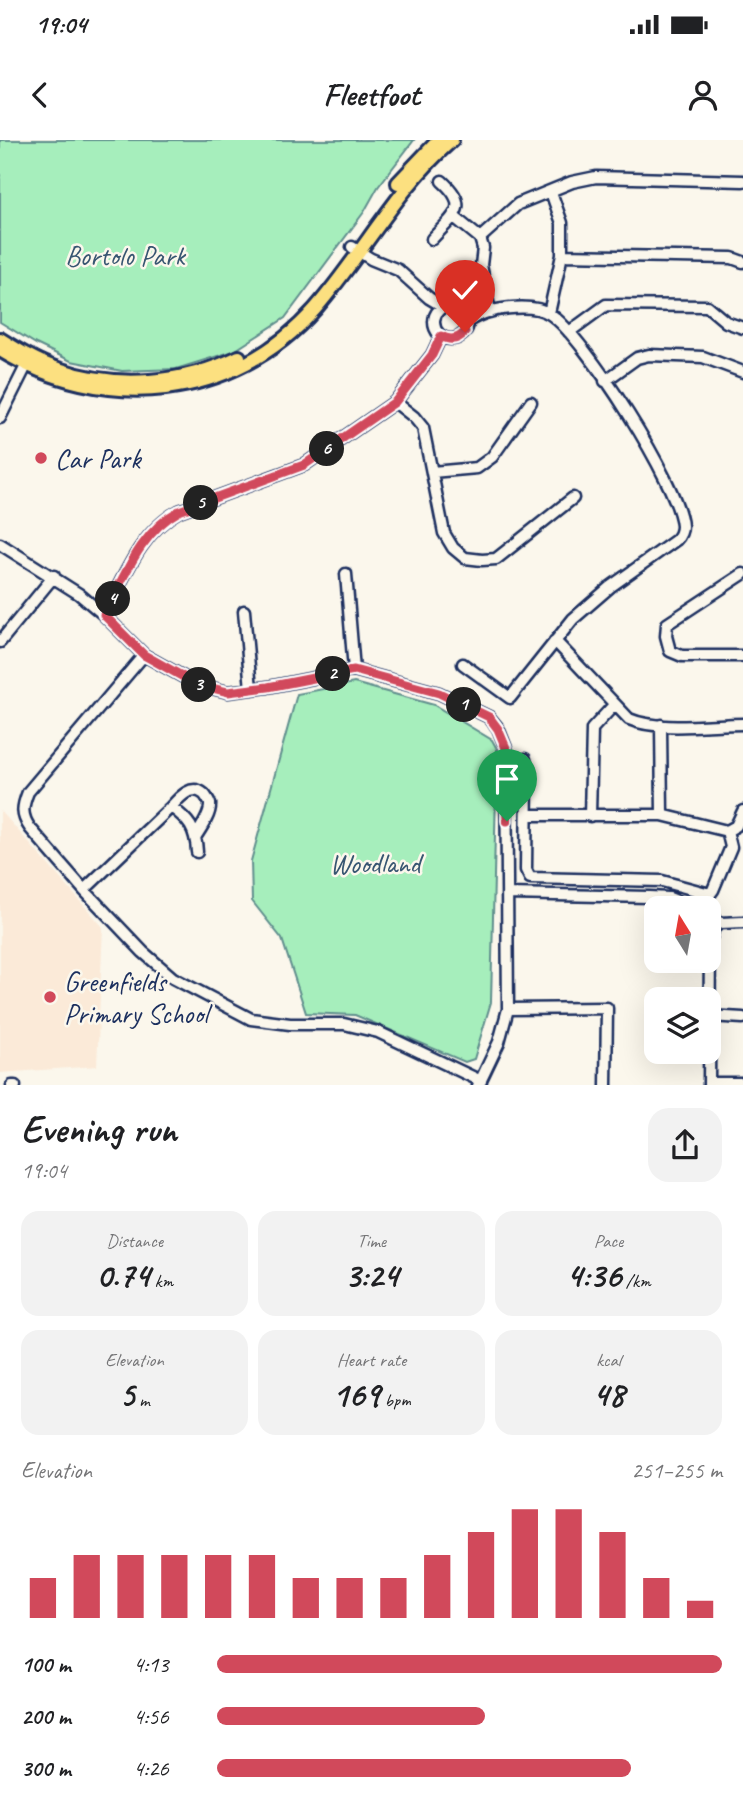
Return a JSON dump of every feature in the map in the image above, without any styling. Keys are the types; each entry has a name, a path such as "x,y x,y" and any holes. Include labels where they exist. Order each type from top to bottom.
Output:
{"main road":[{"path":"355,249 401,179 439,140"},
{"path":"0,351 74,374 117,381 158,381 218,367 261,345 289,324 313,300 410,181 452,140"},
{"path":"0,339 28,361"}],"street":[{"path":"480,238 518,204 572,182 596,177 743,181"},
{"path":"432,239 453,216 458,202 457,194 442,181"},
{"path":"549,313 562,256 562,223 551,192"},
{"path":"453,216 480,238 483,248 481,265 490,312"},
{"path":"355,249 398,270 429,298 444,307 455,306 464,311 468,327 462,336 451,340 441,336 435,328 434,318 444,307"},
{"path":"562,256 732,258 743,262"},
{"path":"569,332 606,305 707,306 726,322 743,328"},
{"path":"463,664 510,698 573,619 610,587 676,540 681,534 682,523 674,500 640,431 569,332 549,313 522,308 476,315 468,322"},
{"path":"104,615 145,540 163,520 179,511 304,465 395,402 432,355 441,336"},
{"path":"605,381 637,358 649,355 703,357 743,372"},
{"path":"0,418 28,361"},
{"path":"395,402 424,428 443,533 453,548 465,558 496,559 573,498"},
{"path":"432,472 477,468 492,457 531,402"},
{"path":"0,544 54,576 104,615 144,655 196,684 228,692 354,670 439,693 489,717 498,729 506,748 508,1009 499,1042 480,1083 377,1032 344,1024 290,1024 251,1018 173,978 143,952 30,828 23,817 23,804 28,792 144,655"},
{"path":"346,574 354,670"},
{"path":"0,642 54,576"},
{"path":"741,580 667,624 666,636 670,651 682,656 743,656"},
{"path":"244,611 251,689"},
{"path":"555,641 629,719 661,725 743,724"},
{"path":"590,816 592,729 614,705"},
{"path":"661,725 662,815"},
{"path":"525,759 526,870 530,878 662,881 706,894 713,890 731,848 727,831"},
{"path":"84,890 187,792 196,790 205,795 210,804 197,836"},
{"path":"171,807 191,823 197,836 197,852"},
{"path":"527,815 662,815 727,831 736,826 743,811"},
{"path":"508,894 644,897"},
{"path":"721,923 743,922"},
{"path":"508,1009 607,1008 606,1085"},
{"path":"721,1017 743,1018"},
{"path":"709,1064 709,1084 743,1083"}],"shaded area":[{"name":"Greenfields Primary School","path":"0,810 103,927 97,1066 0,1073"}],"green space":[{"name":"Bortolo Park","path":"0,140 414,140 285,318 234,351 176,369 122,371 71,361 0,322"},
{"name":"Woodland","path":"354,683 434,705 492,740 497,749 491,1002 474,1059 465,1062 355,1015 306,1013 282,939 252,901 251,861 297,694"}],"place":[{"name":"Car Park","path":"41,458"},
{"name":"Greenfields Primary School","path":"50,997"}],"route":[{"path":"465,332 451,340 441,336 432,355 395,402 304,465 179,511 163,520 145,540 104,615 144,655 196,684 228,692 354,670 439,693 489,717 498,729 506,748 507,821"}]}
